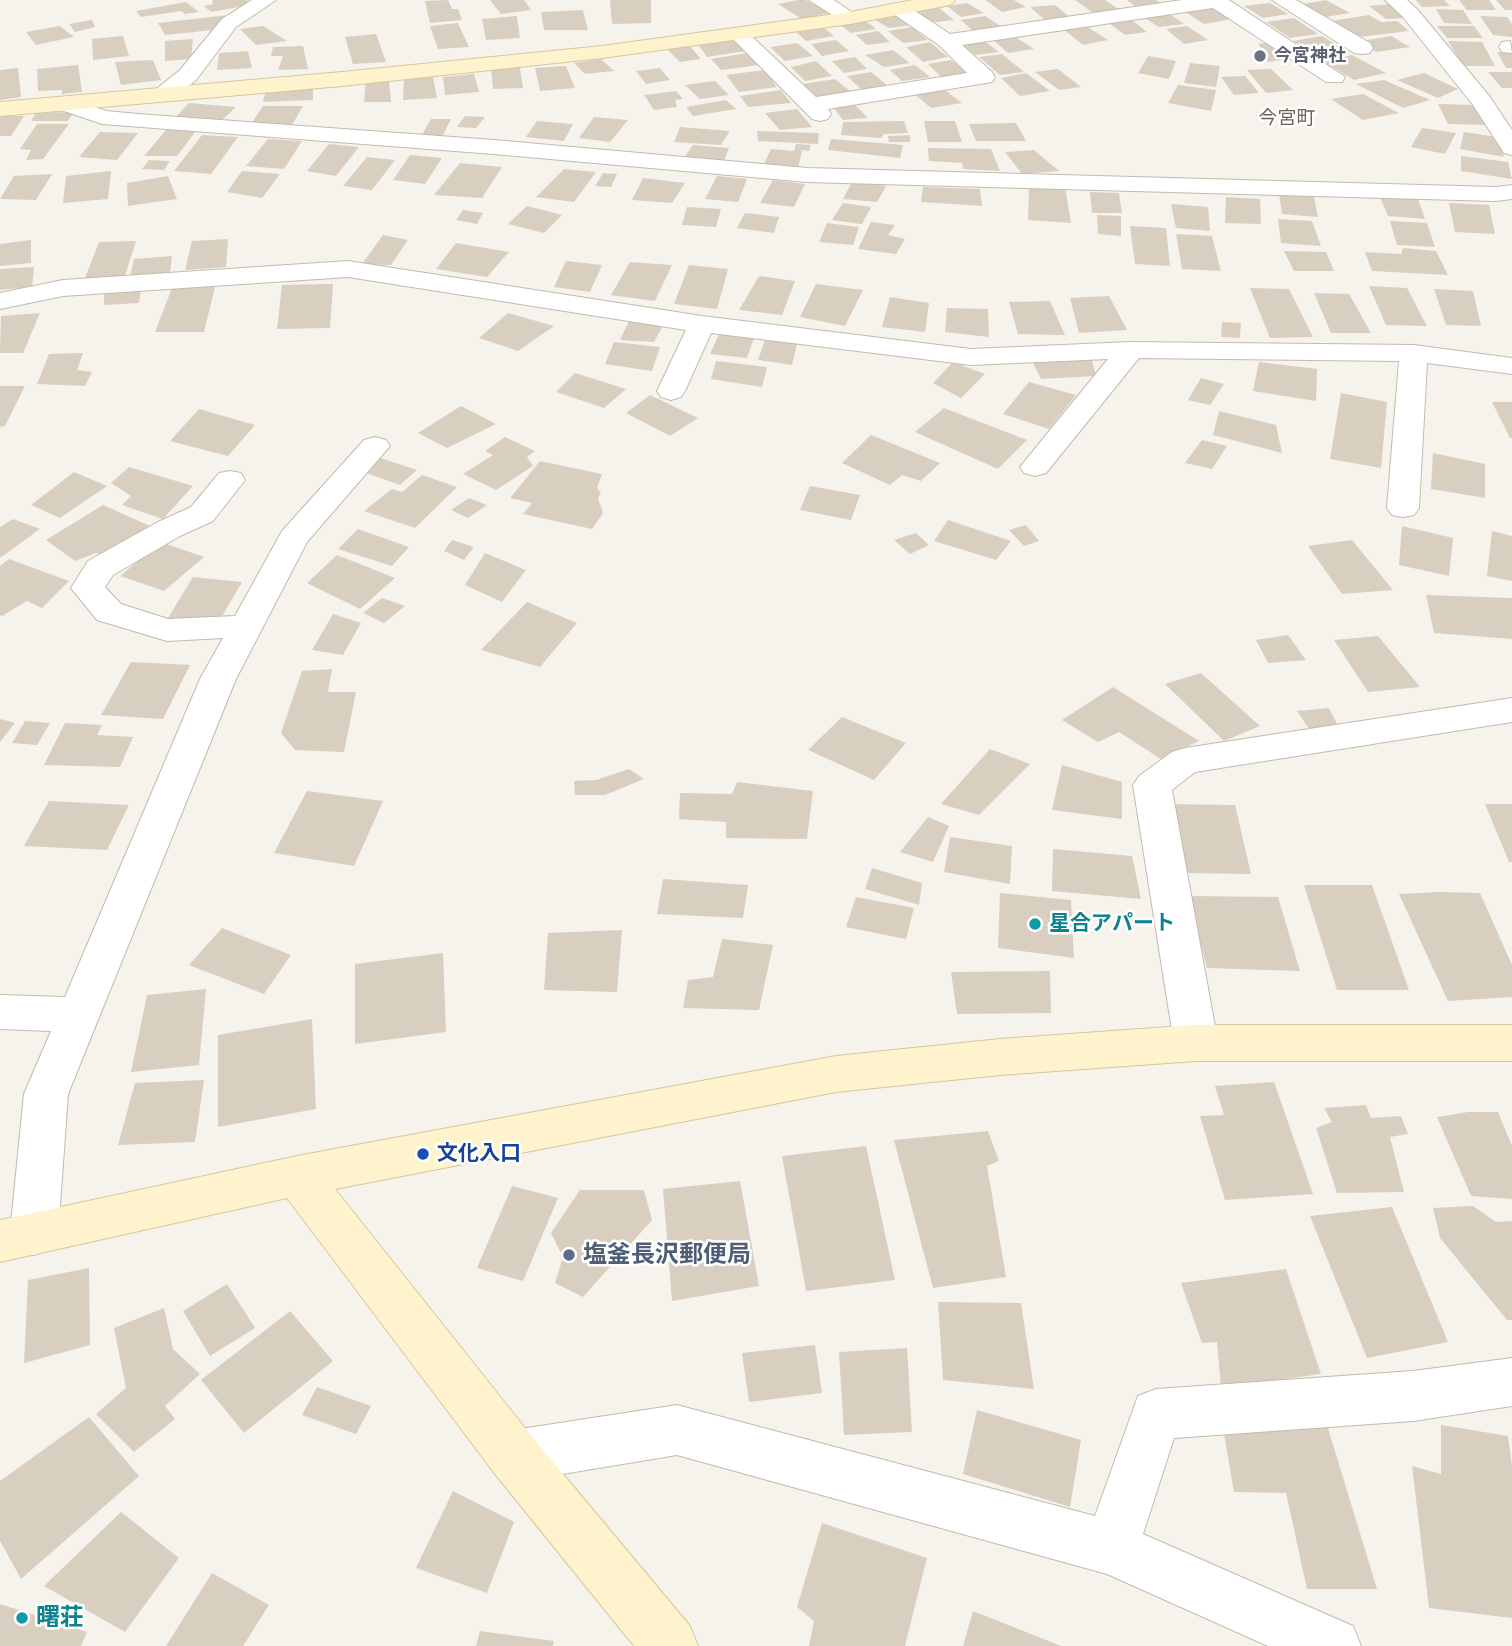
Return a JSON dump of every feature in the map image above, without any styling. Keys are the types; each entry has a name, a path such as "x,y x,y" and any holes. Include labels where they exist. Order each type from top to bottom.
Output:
{"street":[{"path":"162,96 187,75 229,23 266,0"},
{"path":"819,0 850,18"},
{"path":"0,109 162,96 602,52 850,18 945,0"},
{"path":"946,41 1216,0 1334,77"},
{"path":"1282,0 1362,48"},
{"path":"1395,0 1410,13 1482,102 1512,148"},
{"path":"738,34 816,109 984,77 946,41 899,9"},
{"path":"66,104 102,117 138,121 494,147 807,175 1496,194 1512,191"},
{"path":"0,301 63,288 348,269 702,324 971,357 1131,350 1414,353 1512,366"},
{"path":"671,391 702,324"},
{"path":"1035,467 1131,350"},
{"path":"1403,508 1414,353"},
{"path":"375,446 293,538 218,679 46,1094 17,1238 297,1176 836,1074 1000,1056 1196,1042 1512,1043"},
{"path":"230,480 202,514 169,529 100,568 88,588 109,612 167,630 245,626"},
{"path":"1196,1042 1152,785 1185,761 1512,710"},
{"path":"0,1012 79,1015"},
{"path":"297,1176 514,1456 670,1646"},
{"path":"1111,1548 1156,1414 1413,1396 1512,1382"},
{"path":"514,1456 677,1430 1111,1548 1333,1646"}],"building":[{"path":"212,0 247,0 250,5 211,12 204,6 213,4"},
{"path":"448,0 452,9 458,9 462,20 430,23 425,1"},
{"path":"490,0 524,0 531,10 501,14"},
{"path":"610,0 651,0 651,23 612,24"},
{"path":"806,0 829,13 802,19 778,4"},
{"path":"985,0 1014,0 1026,7 1002,12"},
{"path":"1075,0 1105,0 1120,10 1096,15"},
{"path":"1127,0 1156,0 1160,3 1136,7"},
{"path":"1326,0 1350,13 1325,17 1303,4"},
{"path":"1416,0 1444,0 1450,6 1422,7"},
{"path":"1459,0 1489,0 1496,10 1467,10"},
{"path":"1496,0 1512,0 1512,10 1505,10"},
{"path":"186,2 199,12 185,14 181,11 141,17 136,11"},
{"path":"967,3 984,13 961,17 947,6"},
{"path":"1270,3 1288,14 1263,18 1244,6"},
{"path":"1391,4 1407,18 1386,19 1369,6"},
{"path":"1055,5 1072,19 1048,23 1030,7"},
{"path":"1209,5 1232,19 1204,24 1182,10"},
{"path":"938,7 954,20 929,23 911,11"},
{"path":"1436,9 1463,10 1472,24 1444,23"},
{"path":"583,10 588,30 544,30 541,12"},
{"path":"897,13 911,25 889,28 872,18"},
{"path":"1168,13 1184,24 1159,27 1143,17"},
{"path":"229,15 213,30 165,35 158,23"},
{"path":"1369,15 1381,22 1397,21 1409,31 1359,37 1331,21"},
{"path":"517,16 520,38 486,40 482,19"},
{"path":"985,16 1005,29 975,33 961,20"},
{"path":"1480,16 1507,17 1512,24 1512,37 1493,35"},
{"path":"1128,17 1147,32 1125,35 1106,21"},
{"path":"1294,18 1318,34 1290,38 1266,22"},
{"path":"863,19 876,29 851,33 838,23"},
{"path":"92,20 95,27 75,32 69,24"},
{"path":"458,23 469,47 438,49 430,26"},
{"path":"60,26 74,37 36,45 26,32"},
{"path":"263,26 287,41 256,45 240,29"},
{"path":"822,26 834,36 806,41 795,31"},
{"path":"1086,26 1108,40 1083,45 1062,28"},
{"path":"1187,26 1208,40 1184,44 1166,29"},
{"path":"1437,26 1474,26 1483,38 1447,38"},
{"path":"912,27 928,40 903,43 888,31"},
{"path":"878,31 890,42 867,45 856,35"},
{"path":"376,34 386,62 353,64 345,37"},
{"path":"1012,35 1034,49 1008,53 991,38"},
{"path":"123,36 129,56 93,60 92,39"},
{"path":"1322,36 1350,53 1320,58 1293,41"},
{"path":"1391,36 1410,47 1376,52 1361,41"},
{"path":"730,38 745,51 707,57 697,43"},
{"path":"193,39 191,59 165,61 165,41"},
{"path":"836,40 849,51 822,56 811,44"},
{"path":"983,40 999,52 975,55 961,43"},
{"path":"1448,41 1482,42 1495,66 1463,66"},
{"path":"930,42 948,57 923,62 906,47"},
{"path":"1272,42 1289,59 1268,62 1255,51 1263,50 1258,44"},
{"path":"797,43 813,56 785,61 770,47"},
{"path":"689,45 701,59 680,62 667,49"},
{"path":"303,46 308,69 278,70 283,56 271,56 273,47"},
{"path":"893,50 910,63 884,67 865,55"},
{"path":"248,51 252,68 217,70 219,53"},
{"path":"1497,52 1512,53 1512,68 1506,68"},
{"path":"748,53 759,65 721,70 711,59"},
{"path":"1002,54 1024,72 1000,75 979,57"},
{"path":"1352,55 1386,73 1354,80 1322,61"},
{"path":"1148,56 1176,61 1169,79 1138,73"},
{"path":"855,57 867,69 844,73 832,61"},
{"path":"601,59 614,71 585,74 574,63"},
{"path":"153,60 161,80 121,85 115,62"},
{"path":"951,60 970,75 943,79 928,64"},
{"path":"816,61 832,76 805,81 791,67"},
{"path":"1190,63 1220,66 1216,87 1184,83"},
{"path":"78,65 82,92 62,94 62,90 38,91 37,69"},
{"path":"915,65 930,77 902,81 890,70"},
{"path":"566,66 575,88 540,91 535,68"},
{"path":"18,68 21,97 0,100 0,70"},
{"path":"491,68 520,68 523,88 493,89"},
{"path":"660,68 670,80 646,84 636,71"},
{"path":"1058,69 1081,87 1059,90 1035,72"},
{"path":"1271,69 1293,90 1266,93 1247,70"},
{"path":"764,70 777,87 739,92 726,75"},
{"path":"871,72 888,86 862,90 847,76"},
{"path":"1488,72 1512,72 1512,88 1502,88"},
{"path":"1026,73 1050,91 1020,96 1001,78"},
{"path":"1424,73 1458,89 1438,98 1397,80"},
{"path":"474,74 479,92 445,95 443,77"},
{"path":"1245,76 1259,93 1234,95 1221,77"},
{"path":"433,77 437,98 403,100 404,79"},
{"path":"835,79 850,91 818,97 803,84"},
{"path":"366,80 389,80 391,102 364,102"},
{"path":"1384,80 1430,100 1403,108 1356,84"},
{"path":"715,81 729,95 700,99 685,85"},
{"path":"1178,85 1216,90 1211,111 1168,103"},
{"path":"313,87 313,100 263,102 266,90"},
{"path":"941,87 962,103 931,108 912,92"},
{"path":"781,90 791,103 748,107 740,96"},
{"path":"676,91 683,99 675,100 677,107 654,110 644,95"},
{"path":"1363,94 1399,113 1363,120 1331,99"},
{"path":"726,100 736,109 693,116 686,107"},
{"path":"852,102 868,118 843,120 832,106"},
{"path":"189,103 236,107 221,121 174,119"},
{"path":"1438,104 1473,105 1486,125 1448,124"},
{"path":"263,106 303,106 292,125 251,124"},
{"path":"797,109 812,127 780,130 765,113"},
{"path":"37,111 73,113 68,121 31,121"},
{"path":"0,116 24,116 11,136 0,136"},
{"path":"465,116 485,117 476,128 457,127"},
{"path":"594,117 628,120 610,142 579,138"},
{"path":"431,119 451,119 443,135 422,135"},
{"path":"537,121 573,124 564,141 526,137"},
{"path":"904,121 908,133 884,134 881,138 841,135 843,122"},
{"path":"924,121 955,121 962,142 928,142"},
{"path":"1016,123 1026,141 976,141 969,124"},
{"path":"37,124 69,124 43,159 26,160 31,150 20,149"},
{"path":"680,127 730,131 721,145 674,142"},
{"path":"1422,128 1456,133 1445,154 1411,147"},
{"path":"167,129 196,131 177,156 144,156"},
{"path":"757,131 819,133 818,144 758,141"},
{"path":"100,132 138,133 117,160 79,157"},
{"path":"1464,132 1497,137 1504,157 1460,149"},
{"path":"202,135 238,137 211,174 174,171"},
{"path":"910,135 910,142 889,142 888,136"},
{"path":"268,139 302,141 284,169 246,166"},
{"path":"831,139 903,145 900,158 828,150"},
{"path":"329,144 359,147 336,176 307,171"},
{"path":"796,144 811,145 809,151 802,150 798,169 763,166 771,149 794,151"},
{"path":"693,145 729,148 723,163 683,159"},
{"path":"928,148 991,149 1000,171 963,169 962,163 929,161"},
{"path":"1034,150 1059,171 1022,174 1005,152"},
{"path":"410,155 442,158 425,184 393,180"},
{"path":"1461,156 1508,162 1512,179 1461,171"},
{"path":"367,157 395,160 372,190 343,186"},
{"path":"149,160 170,161 164,170 142,169"},
{"path":"460,163 502,167 482,198 434,195"},
{"path":"564,169 596,172 574,202 536,197"},
{"path":"111,171 108,199 63,203 66,176"},
{"path":"242,171 280,174 262,198 227,192"},
{"path":"603,173 617,174 611,187 595,186"},
{"path":"52,174 36,200 0,199 14,176"},
{"path":"168,176 177,199 128,206 127,183"},
{"path":"717,176 747,179 738,202 705,199"},
{"path":"643,178 685,183 672,203 632,200"},
{"path":"773,180 805,184 794,207 760,203"},
{"path":"852,182 886,186 877,202 843,199"},
{"path":"1029,185 1065,187 1071,223 1028,220"},
{"path":"923,187 980,189 982,206 921,202"},
{"path":"1090,192 1119,193 1122,213 1092,213"},
{"path":"1279,194 1314,197 1318,217 1282,214"},
{"path":"1226,197 1260,199 1261,224 1225,223"},
{"path":"1380,197 1418,199 1425,219 1388,216"},
{"path":"843,203 871,207 862,224 832,220"},
{"path":"1449,203 1489,205 1495,234 1455,232"},
{"path":"1171,204 1208,207 1210,231 1176,228"},
{"path":"527,206 562,215 544,233 508,224"},
{"path":"687,207 721,209 716,227 682,225"},
{"path":"463,210 483,213 477,224 456,220"},
{"path":"745,213 779,217 774,233 737,228"},
{"path":"1097,215 1121,216 1121,236 1098,234"},
{"path":"1278,219 1312,221 1321,246 1281,243"},
{"path":"1390,221 1427,223 1435,247 1397,245"},
{"path":"871,222 895,225 888,235 905,239 896,254 858,249"},
{"path":"827,223 859,227 853,245 819,242"},
{"path":"1130,226 1166,228 1170,266 1135,264"},
{"path":"1176,234 1212,236 1221,271 1182,269"},
{"path":"383,235 408,240 391,265 362,264"},
{"path":"228,239 226,267 185,270 192,241"},
{"path":"31,240 31,263 0,266 0,244"},
{"path":"136,241 125,276 85,278 99,242"},
{"path":"456,243 509,252 487,277 436,269"},
{"path":"1403,248 1436,251 1448,275 1372,271 1365,252 1401,254"},
{"path":"1284,251 1326,252 1334,271 1294,271"},
{"path":"172,256 170,272 130,276 134,259"},
{"path":"566,261 602,265 590,292 554,287"},
{"path":"630,262 672,265 655,301 611,295"},
{"path":"689,265 728,269 717,309 674,304"},
{"path":"34,267 32,287 0,290 0,269"},
{"path":"759,276 795,281 782,315 739,310"},
{"path":"333,284 330,328 277,329 282,285"},
{"path":"816,284 863,290 845,326 800,317"},
{"path":"1369,286 1407,288 1427,326 1386,325"},
{"path":"215,287 204,332 155,332 172,288"},
{"path":"1250,288 1289,289 1313,337 1270,338"},
{"path":"1434,289 1473,291 1481,326 1446,325"},
{"path":"141,290 139,303 104,305 104,293"},
{"path":"1314,293 1349,294 1371,333 1331,333"},
{"path":"1109,296 1127,330 1079,333 1070,298"},
{"path":"890,297 929,303 925,332 882,327"},
{"path":"1050,301 1065,335 1018,334 1009,302"},
{"path":"947,308 988,309 989,337 945,332"},
{"path":"40,313 23,353 0,353 1,316"},
{"path":"508,313 554,326 518,351 479,338"},
{"path":"630,319 664,324 654,342 620,340"},
{"path":"1222,322 1241,323 1240,338 1221,337"},
{"path":"720,332 755,335 747,358 710,354"},
{"path":"766,337 798,341 792,365 758,360"},
{"path":"614,342 660,347 652,371 605,364"},
{"path":"83,353 77,370 92,372 85,386 37,384 49,354"},
{"path":"1091,357 1096,376 1041,379 1031,359"},
{"path":"716,361 767,367 762,387 711,379"},
{"path":"953,362 985,374 961,398 933,383"},
{"path":"1259,362 1317,369 1316,401 1253,391"},
{"path":"575,373 626,389 604,408 556,392"},
{"path":"1201,378 1224,384 1210,405 1188,400"},
{"path":"1029,382 1076,395 1049,429 1003,414"},
{"path":"0,386 25,386 5,426 0,427"},
{"path":"1341,393 1387,402 1381,468 1330,459"},
{"path":"650,395 698,418 670,436 626,413"},
{"path":"1492,402 1512,402 1512,438 1510,438"},
{"path":"461,406 496,424 447,448 418,433"},
{"path":"944,408 1027,440 998,469 915,432"},
{"path":"199,409 255,425 228,456 170,441"},
{"path":"1219,411 1276,425 1282,453 1213,435"},
{"path":"871,435 940,463 921,481 902,475 890,485 842,463"},
{"path":"505,437 535,451 527,457 533,466 496,490 463,474 493,455 485,451"},
{"path":"1202,440 1227,446 1212,469 1185,463"},
{"path":"1433,453 1485,464 1485,498 1431,489"},
{"path":"381,458 417,470 400,485 366,473"},
{"path":"540,461 602,474 597,488 601,493 598,498 603,513 592,529 523,514 532,503 510,498"},
{"path":"129,467 193,486 163,519 122,505 131,496 111,483"},
{"path":"74,472 107,486 60,518 31,505"},
{"path":"422,475 457,487 415,528 364,511 392,489 402,492"},
{"path":"810,486 860,495 851,520 800,510"},
{"path":"469,498 487,505 468,518 451,510"},
{"path":"103,505 150,526 107,557 96,553 75,561 46,540"},
{"path":"13,519 40,529 0,558 0,527"},
{"path":"948,520 1011,541 996,560 934,541"},
{"path":"1026,525 1039,541 1024,546 1009,530"},
{"path":"1402,526 1453,538 1449,576 1399,565"},
{"path":"358,529 409,547 392,566 338,549"},
{"path":"1492,531 1512,536 1512,581 1487,576"},
{"path":"916,533 929,545 910,554 894,540"},
{"path":"452,540 474,547 464,560 444,551"},
{"path":"1352,540 1393,590 1342,594 1308,546"},
{"path":"161,542 204,557 164,591 120,576"},
{"path":"485,553 526,570 502,602 465,585"},
{"path":"337,555 395,578 360,609 307,583"},
{"path":"9,559 69,581 42,608 27,601 2,616 0,566"},
{"path":"193,577 242,582 218,623 168,618"},
{"path":"1426,595 1512,598 1512,639 1434,633"},
{"path":"382,598 405,606 384,623 363,613"},
{"path":"527,602 577,623 540,667 481,650"},
{"path":"333,614 361,623 343,655 312,650"},
{"path":"1288,635 1306,660 1268,663 1256,640"},
{"path":"1378,636 1420,687 1368,692 1334,640"},
{"path":"131,662 190,665 163,719 101,715"},
{"path":"332,669 328,692 356,692 344,752 295,750 281,733 302,671"},
{"path":"1201,673 1260,726 1224,741 1165,684"},
{"path":"1113,687 1199,741 1161,759 1119,732 1098,742 1062,720"},
{"path":"1329,708 1340,730 1313,735 1297,711"},
{"path":"842,717 906,743 874,780 808,750"},
{"path":"0,719 15,723 0,742"},
{"path":"25,721 50,723 37,745 12,743"},
{"path":"65,723 102,725 97,735 133,737 120,767 44,765"},
{"path":"990,749 1030,764 979,815 941,804"},
{"path":"1062,765 1122,782 1122,819 1052,810"},
{"path":"629,769 644,779 605,795 575,795 574,781 596,780"},
{"path":"737,782 813,791 807,839 726,838 726,822 679,819 680,793 732,794"},
{"path":"307,791 383,801 354,866 274,853"},
{"path":"49,801 129,805 107,850 24,846"},
{"path":"1166,804 1235,805 1251,874 1180,873"},
{"path":"1485,804 1512,804 1512,862 1509,862"},
{"path":"928,817 949,826 933,862 900,852"},
{"path":"950,837 1012,846 1010,884 944,872"},
{"path":"1053,849 1132,856 1141,899 1052,891"},
{"path":"872,868 922,883 919,905 865,889"},
{"path":"663,879 748,885 743,918 657,914"},
{"path":"1304,885 1372,885 1409,990 1337,990"},
{"name":"星合アパート","path":"1000,893 1071,900 1074,958 998,948"},
{"path":"1480,893 1512,965 1512,997 1448,1001 1399,894"},
{"path":"1189,896 1278,897 1300,971 1207,968"},
{"path":"856,897 914,908 906,939 846,927"},
{"path":"222,928 291,955 264,994 189,965"},
{"path":"622,930 617,992 544,990 548,933"},
{"path":"722,939 773,945 759,1010 683,1008 688,980 713,977"},
{"path":"443,953 446,1032 355,1044 355,964"},
{"path":"1050,971 1051,1013 957,1014 951,972"},
{"path":"206,989 199,1065 131,1072 147,995"},
{"path":"312,1019 316,1109 218,1127 218,1035"},
{"path":"204,1080 195,1142 118,1145 135,1083"},
{"path":"1274,1082 1313,1194 1225,1200 1200,1116 1224,1115 1215,1086"},
{"path":"1366,1105 1371,1118 1401,1116 1408,1134 1390,1137 1404,1192 1337,1193 1316,1128 1332,1122 1324,1108"},
{"path":"1468,1112 1498,1112 1512,1146 1512,1199 1471,1196 1437,1117"},
{"path":"988,1131 999,1161 987,1166 1006,1277 933,1288 894,1140"},
{"path":"866,1146 895,1280 806,1291 782,1156"},
{"path":"740,1181 759,1286 672,1301 663,1189"},
{"path":"512,1186 558,1198 523,1281 477,1268"},
{"path":"580,1190 644,1190 652,1220 583,1297 555,1283 563,1257 551,1233"},
{"path":"1473,1206 1496,1222 1512,1221 1512,1320 1507,1320 1440,1238 1433,1208"},
{"path":"1392,1207 1448,1342 1367,1358 1310,1216"},
{"path":"89,1268 90,1345 24,1363 28,1280"},
{"path":"1286,1269 1321,1374 1221,1388 1217,1342 1202,1343 1181,1283"},
{"path":"227,1284 255,1328 210,1356 183,1311"},
{"path":"938,1302 1021,1303 1034,1389 943,1380"},
{"path":"164,1308 173,1349 200,1374 165,1406 175,1419 134,1452 96,1414 126,1388 114,1328"},
{"path":"290,1311 333,1361 244,1433 201,1380"},
{"path":"815,1345 822,1393 749,1402 742,1353"},
{"path":"907,1348 912,1432 844,1435 839,1352"},
{"path":"317,1387 371,1406 356,1434 302,1415"},
{"path":"977,1410 1081,1440 1070,1507 963,1474"},
{"path":"89,1417 139,1476 21,1579 0,1541 0,1481"},
{"path":"1222,1423 1327,1425 1377,1589 1307,1589 1286,1493 1234,1492"},
{"path":"1441,1425 1508,1436 1512,1466 1512,1618 1429,1608 1412,1466 1441,1474"},
{"path":"453,1491 514,1522 487,1593 416,1568"},
{"path":"121,1512 179,1558 125,1632 44,1586"},
{"path":"822,1523 927,1558 905,1646 809,1646 814,1621 797,1607"},
{"path":"212,1573 269,1605 243,1646 166,1646"},
{"name":"曙荘","path":"0,1604 87,1632 81,1646 0,1646"},
{"path":"973,1611 1061,1646 963,1646"},
{"path":"480,1631 554,1641 553,1646 476,1646"}],"place":[{"name":"今宮神社","path":"1260,56"},
{"name":"星合アパート","path":"1035,924"},
{"name":"文化入口","path":"423,1154"},
{"name":"塩釜長沢郵便局","path":"569,1255"},
{"name":"曙荘","path":"22,1618"}],"district":[{"name":"今宮町","path":"1287,119"}]}
